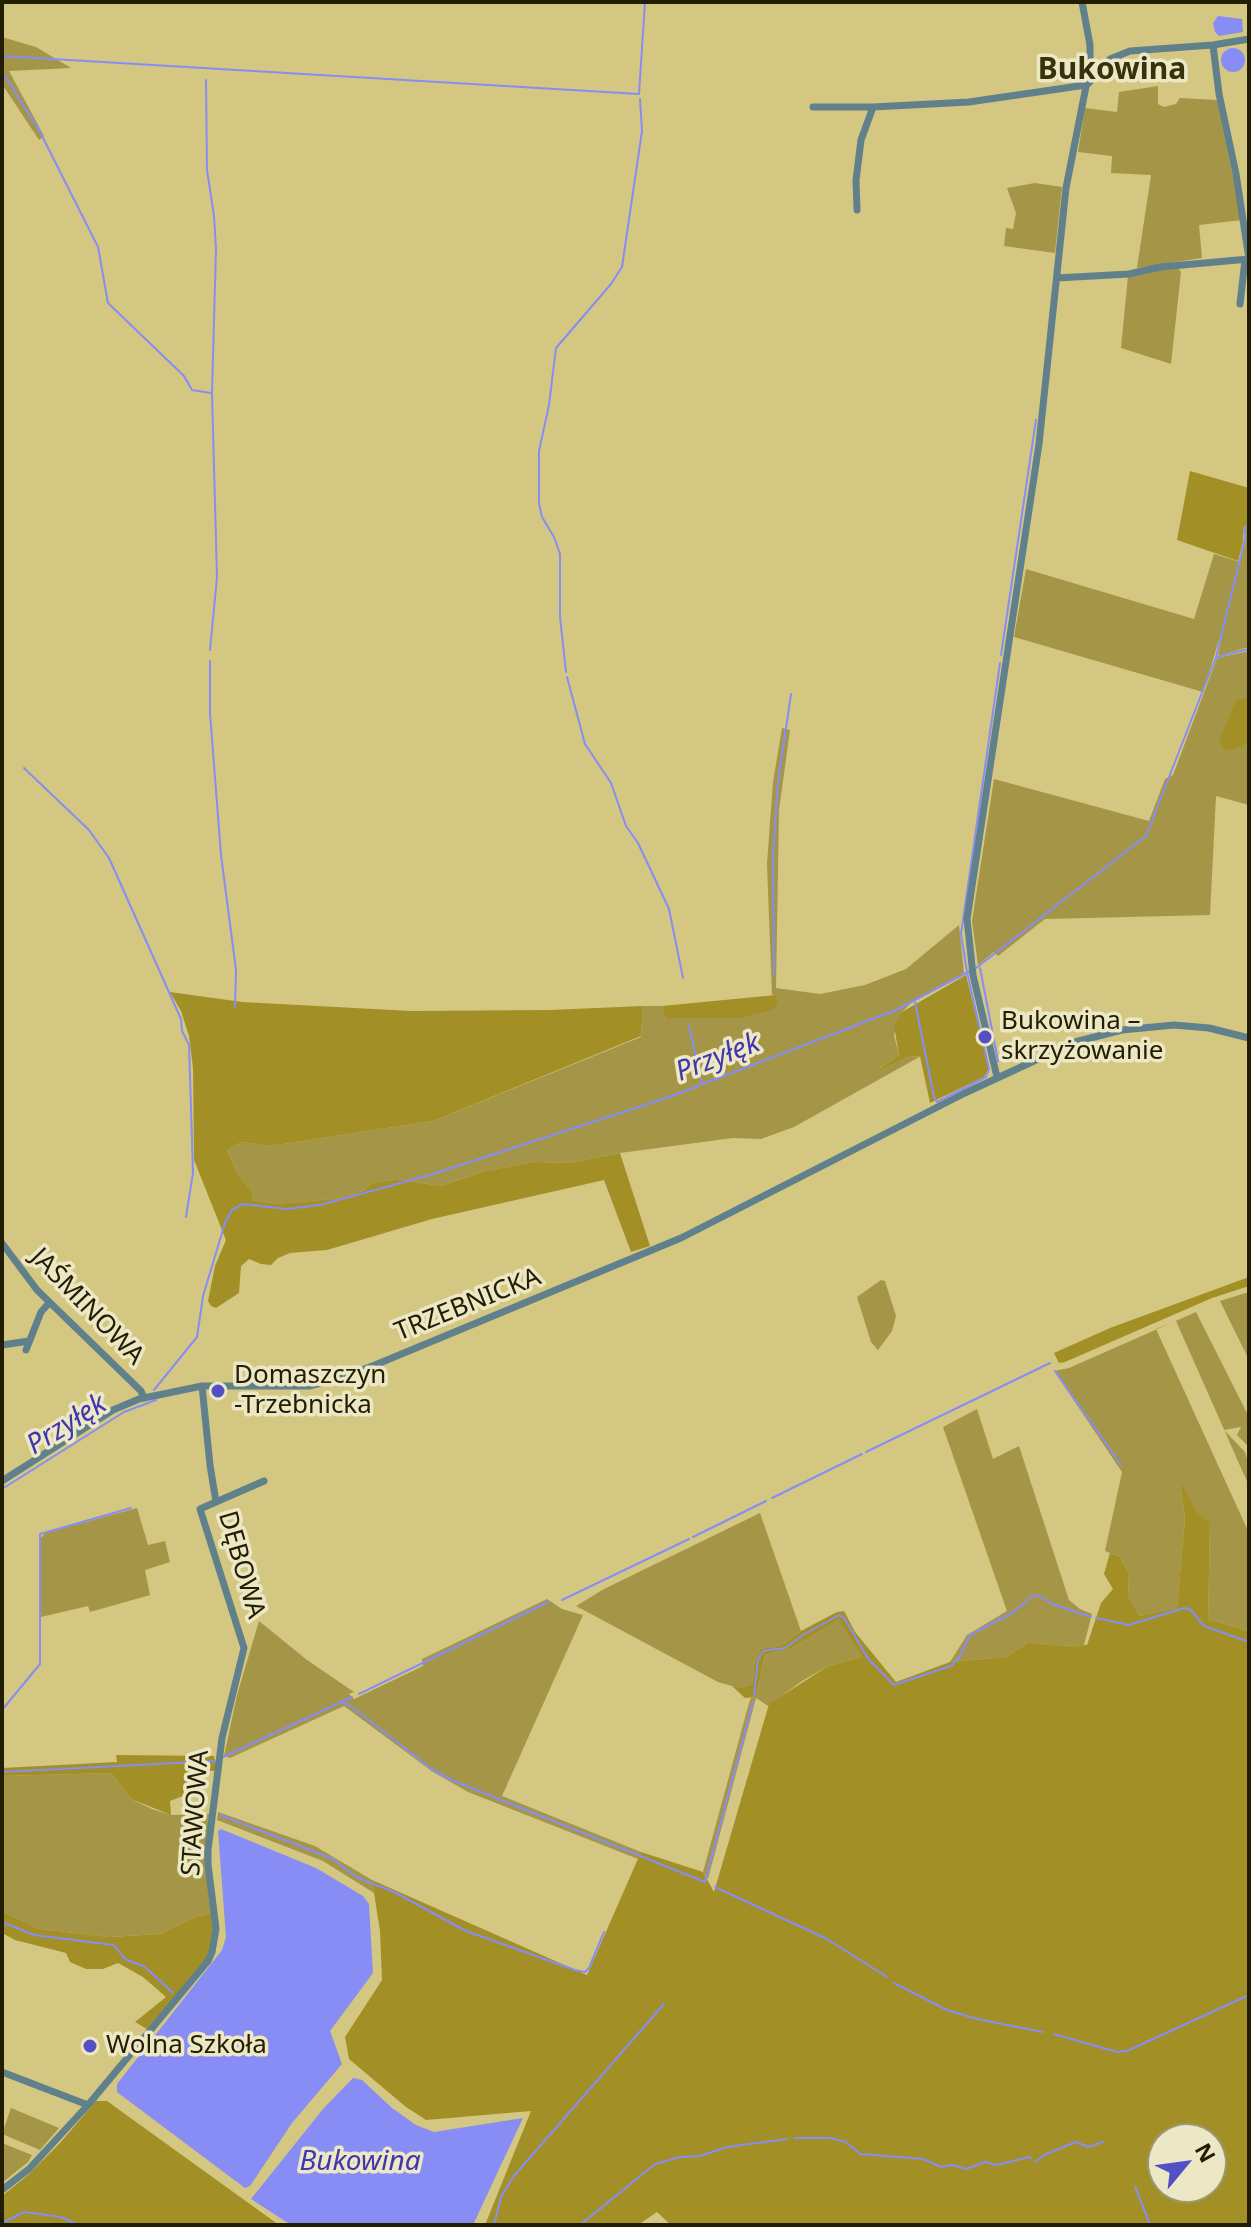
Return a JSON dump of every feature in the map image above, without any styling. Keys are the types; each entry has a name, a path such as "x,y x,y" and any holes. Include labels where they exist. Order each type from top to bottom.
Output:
{"street":[{"path":"997,1077 972,970 967,919 1039,444 1066,188 1088,84 1090,54 1082,2"},
{"path":"813,107 969,102 1088,84 1110,59 1130,51 1249,39"},
{"path":"1057,278 1129,274 1170,266 1249,259 1213,45"},
{"path":"1090,54 1110,59"},
{"path":"857,210 856,180 861,140 873,107"},
{"path":"1240,304 1245,260"},
{"name":"TRZEBNICKA","path":"2,1481 113,1410 146,1397 202,1386 290,1388 338,1379 637,1257 702,1228 1064,1046 1122,1030 1154,1026 1193,1026 1249,1038"},
{"name":"JAŚMINOWA","path":"2,1243 27,1279 49,1303 146,1397"},
{"path":"26,1350 41,1312 49,1303"},
{"path":"2,1345 29,1341"},
{"name":"DĘBOWA","path":"202,1386 216,1502"},
{"name":"DĘBOWA","path":"244,1648 200,1513 203,1507 264,1481"},
{"name":"STAWOWA","path":"2,2190 29,2169 88,2105 208,1961 216,1929 208,1850 222,1738 244,1648"},
{"path":"2,2072 88,2105"}],"shaded area":[{"path":"2,37 36,47 71,68 9,71 44,136 39,140 2,84"},
{"path":"1158,86 1158,104 1164,107 1176,104 1180,98 1217,100 1242,220 1199,225 1202,258 1137,268 1151,175 1111,173 1112,156 1078,152 1085,108 1117,112 1119,92"},
{"path":"1035,183 1062,187 1055,253 1004,246 1006,228 1013,229 1016,213 1007,188"},
{"path":"1177,267 1181,272 1171,364 1121,348 1128,276"},
{"path":"1190,471 1249,488 1249,522 1243,529 1238,561 1177,540"},
{"path":"1249,525 1249,647 1218,656 1223,627 1203,692 1014,637 1026,569 1194,619 1214,554 1240,562 1246,540 1245,530"},
{"path":"1249,651 1249,697 1243,746 1249,744 1249,805 1216,796 1210,915 1045,919 998,956 994,952 978,965 972,921 994,779 1149,821 1165,779 1173,775 1217,658"},
{"path":"1249,697 1249,744 1226,751 1219,741 1236,700"},
{"path":"782,728 790,730 779,810 776,988 820,994 865,985 906,969 959,925 964,973 914,1000 902,1012 894,1035 899,1055 874,1072 909,1057 921,1056 794,1127 761,1139 733,1138 569,1163 534,1162 486,1171 441,1186 396,1179 372,1183 363,1191 334,1199 276,1204 252,1200 252,1191 238,1175 227,1150 242,1142 270,1146 433,1121 641,1037 643,1006 662,1006 665,1018 740,1018 776,995 772,995 767,864 773,782"},
{"path":"966,975 989,1068 984,1077 930,1103 920,1056 909,1057 873,1073 899,1055 894,1026 902,1012"},
{"path":"170,992 242,1002 411,1011 643,1006 641,1036 433,1121 270,1146 242,1142 227,1150 238,1175 252,1191 252,1200 276,1204 334,1199 363,1191 372,1183 396,1179 441,1186 486,1171 534,1162 569,1163 620,1153 650,1246 631,1252 604,1180 432,1219 327,1250 290,1253 271,1265 249,1259 241,1266 239,1293 216,1308 211,1306 208,1301 215,1266 226,1240 194,1160 193,1068 189,1036 181,1011"},
{"path":"776,995 778,1004 771,1010 740,1018 665,1018 662,1006"},
{"path":"1249,1277 1249,1286 1212,1298 1065,1362 1059,1363 1054,1353 1110,1328"},
{"path":"881,1280 885,1281 896,1316 892,1331 878,1350 871,1342 857,1297"},
{"path":"1249,1292 1249,1360 1220,1301"},
{"path":"1196,1312 1249,1417 1249,1447 1237,1435 1241,1427 1224,1430 1176,1321"},
{"path":"1156,1330 1249,1533 1249,1631 1208,1619 1210,1524 1181,1490 1185,1517 1177,1610 1140,1616 1128,1597 1129,1573 1120,1557 1105,1551 1122,1472 1054,1371 1069,1368"},
{"path":"977,1409 993,1459 1019,1446 1069,1600 1092,1614 1084,1645 1028,1642 1007,1657 950,1662 967,1635 1007,1611 943,1427"},
{"path":"1224,1430 1245,1452 1249,1486"},
{"path":"1183,1485 1196,1511 1210,1523 1208,1619 1249,1631 1249,2225 671,2225 657,2212 638,2225 485,2225 531,2111 426,2120 349,2059 345,2037 382,1980 380,1931 372,1880 587,1975 641,1852 703,1872 714,1892 769,1704 828,1666 862,1657 839,1619 792,1648 765,1655 756,1697 745,1698 732,1686 739,1688 752,1684 755,1659 760,1649 782,1645 801,1631 844,1611 855,1632 896,1682 950,1662 1007,1657 1028,1642 1087,1645 1101,1603 1113,1589 1104,1574 1110,1553 1120,1557 1129,1573 1128,1597 1140,1616 1177,1609 1185,1517"},
{"path":"137,1508 148,1545 165,1541 170,1562 145,1570 150,1595 90,1612 88,1606 41,1617 41,1538 45,1533"},
{"path":"760,1513 801,1631 782,1645 760,1649 755,1659 752,1684 739,1688 718,1682 576,1606 604,1589"},
{"path":"547,1599 562,1609 583,1615 502,1796 641,1852 638,1859 468,1792 433,1772 344,1706 230,1758 224,1756 237,1695 259,1621 307,1660 354,1692 349,1694 354,1699 423,1666 422,1659"},
{"path":"840,1618 862,1657 828,1666 768,1706 756,1698 708,1879 703,1872 749,1703 751,1698 756,1697 765,1655 792,1648"},
{"path":"116,1755 214,1756 217,1771 192,1770 183,1796 170,1801 171,1815 131,1799 111,1773 2,1776 2,1768 117,1762"},
{"path":"111,1773 131,1799 152,1809 171,1815 210,1814 211,1913 160,1934 110,1937 39,1929 2,1911 2,1776"},
{"path":"218,1812 315,1846 372,1880 374,1893 323,1861 217,1820"},
{"path":"2,1911 39,1929 110,1937 160,1934 211,1913 214,1932 207,1958 147,2029 135,2022 166,1997 143,1977 118,1963 103,1969 86,1969 70,1962 66,1953 15,1940 2,1933"},
{"path":"96,2101 107,2101 279,2225 2,2225 2,2196 60,2143"},
{"path":"11,2108 59,2128 40,2150 2,2134"},
{"path":"2,2143 32,2155 2,2183"}],"water":[{"path":"1218,16 1242,19 1243,32 1219,36 1213,23"},
{"path":"1233,48 1242,51 1245,60 1242,69 1233,72 1224,69 1221,60 1224,51"},
{"name":"Bukowina","path":"221,1829 316,1868 363,1896 369,1904 373,1973 330,2031 342,2064 292,2123 250,2186 245,2188 117,2092 117,2084 222,1950 226,1937 218,1831"},
{"name":"Bukowina","path":"353,2078 362,2080 416,2125 434,2132 523,2118 473,2225 291,2225 251,2199 323,2109"}],"waterway":[{"path":"2,56 639,94 645,2"},
{"path":"2,72 39,130 98,247 108,303 184,376 192,390 211,393"},
{"path":"206,80 207,170 216,249 212,393 217,577 210,650"},
{"path":"566,672 560,617 560,554 542,517 539,503 539,451 556,348 622,267 642,131 640,99"},
{"path":"1001,655 1036,420"},
{"name":"Przyłęk","path":"976,968 1146,836 1216,657 1245,539 1244,530 1249,523"},
{"name":"Przyłęk","path":"1217,657 1249,649"},
{"path":"210,661 210,713 221,855 236,970 235,1007"},
{"path":"915,1002 937,1102 986,1077 989,1069 961,934 1000,663"},
{"path":"567,677 585,744 611,783 626,826 638,843 669,909 683,978"},
{"path":"774,974 773,855 778,783 791,694"},
{"path":"24,768 89,830 109,858 181,1019 182,1031 189,1045 193,1173 186,1217"},
{"path":"980,968 998,1061"},
{"name":"Przyłęk","path":"154,1390 197,1337 203,1296 225,1223 232,1210 243,1204 286,1209 320,1205 430,1175 669,1097 896,1010 970,971"},
{"path":"689,1026 702,1084"},
{"path":"866,1452 1050,1363"},
{"path":"1055,1371 1121,1465"},
{"name":"Przyłęk","path":"2,1489 124,1412 156,1400"},
{"path":"772,1498 862,1454"},
{"path":"693,1537 766,1501"},
{"path":"2,1710 40,1664 40,1534 131,1508"},
{"path":"562,1600 689,1539"},
{"path":"754,1696 758,1659 763,1651 785,1648 839,1615 844,1618 869,1660 894,1685 951,1666 959,1658 970,1635 1012,1613 1032,1596 1038,1595 1050,1603 1091,1617"},
{"path":"359,1694 548,1602"},
{"path":"1096,1618 1129,1625 1184,1608 1190,1609 1204,1626 1249,1642"},
{"path":"223,1757 352,1697"},
{"path":"341,1702 352,1707 431,1769 454,1781 705,1882 753,1702"},
{"path":"2,1772 215,1761"},
{"path":"220,1815 333,1859 356,1877 394,1892 466,1931 575,1970 585,1972 589,1968 604,1932"},
{"path":"715,1887 827,1939 887,1977"},
{"path":"2,1922 34,1935 114,1945 125,1959 145,1967 173,1993"},
{"path":"894,1983 947,2010 1043,2032"},
{"path":"1054,2034 1117,2052 1127,2051 1249,1995"},
{"path":"494,2225 501,2197 513,2177 664,2004"},
{"path":"794,2138 830,2138 846,2142 860,2154 923,2159 941,2167 952,2165 966,2169 985,2162 997,2165 1031,2158"},
{"path":"580,2225 655,2164 680,2157 700,2156 727,2147 787,2139"},
{"path":"1035,2162 1076,2142 1088,2147 1103,2142"},
{"path":"1135,2186 1150,2225"},
{"path":"2,2223 24,2212 61,2217 78,2225"}],"place":[{"name":"Bukowina – skrzyżowanie","path":"985,1037"},
{"name":"Domaszczyn -Trzebnicka","path":"218,1391"},
{"name":"Wolna Szkoła","path":"90,2046"}],"district":[{"name":"Bukowina","path":"1112,70"}]}
